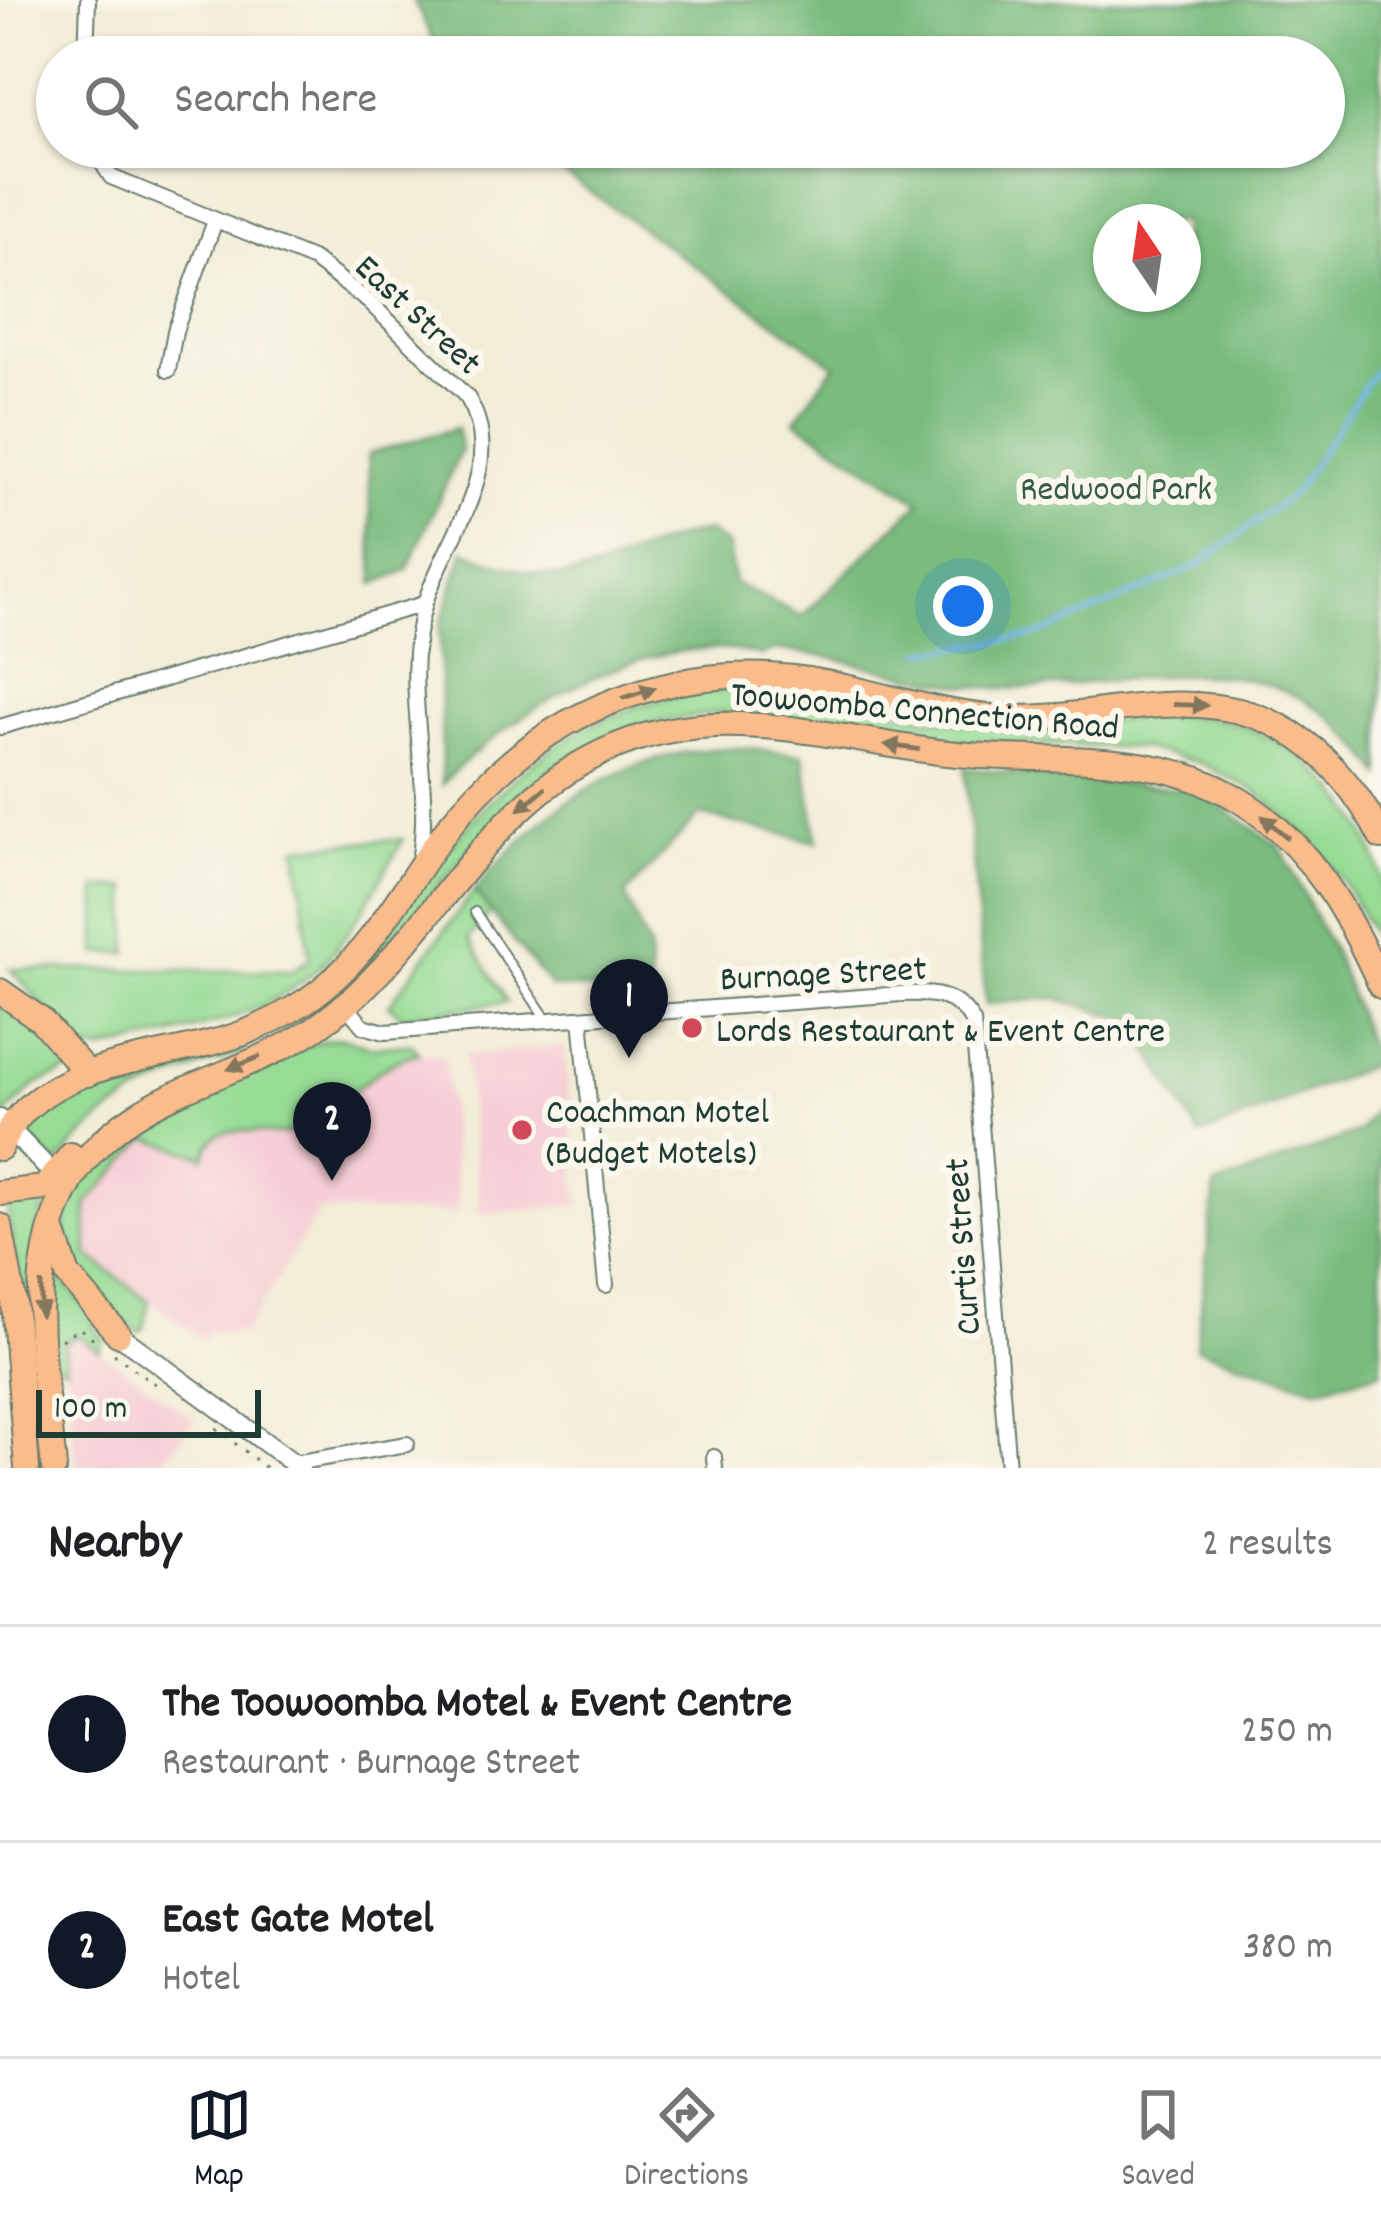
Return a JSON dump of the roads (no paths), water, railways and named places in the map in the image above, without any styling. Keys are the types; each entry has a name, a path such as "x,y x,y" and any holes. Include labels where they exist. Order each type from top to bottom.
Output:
{"highway":[{"name":"Toowoomba Connection Road","path":"3,1132 45,1092 88,1074 225,1040 282,1015 356,957 451,824 497,775 566,724 659,686 758,674 1006,718 1162,704 1232,710 1277,725 1320,754 1356,794 1381,837"},
{"name":"Toowoomba Connection Road","path":"61,1183 81,1142 117,1108 157,1088 180,1089 286,1045 345,1006 406,946 505,824 561,776 636,739 716,725 949,754 1129,763 1199,780 1263,816 1300,849 1347,918 1381,986"},
{"path":"0,991 41,1020 88,1074"},
{"path":"0,1193 31,1193 61,1183"},
{"path":"52,1461 40,1300 61,1183"},
{"path":"0,1226 20,1370 27,1468"},
{"path":"51,1226 64,1269 118,1334"}],"street":[{"path":"87,36 88,0"},
{"name":"East Street","path":"105,168 111,177 314,260 340,276 467,397 483,422 484,457 424,604 417,682 426,796 417,872"},
{"path":"169,370 175,332 215,221"},
{"path":"0,727 424,604"},
{"name":"Burnage Street","path":"328,983 367,1029 385,1032 929,993 958,1002 973,1022"},
{"path":"581,1018 606,1285"},
{"name":"Curtis Street","path":"973,1022 1007,1468"},
{"path":"3,1132 61,1183"},
{"path":"118,1334 297,1466 406,1444"}],"lane":[{"path":"475,912 548,1021"},
{"path":"20,1370 46,1376"}],"waterway":[{"path":"921,652 1036,636 1198,566 1294,493 1381,361"}],"place":[{"name":"Lords Restaurant & Event Centre","path":"692,1028"},
{"name":"The Toowoomba Motel & Event Centre","path":"629,1058"},
{"name":"Coachman Motel (Budget Motels)","path":"522,1130"},
{"name":"East Gate Motel","path":"332,1181"}],"park label":[{"name":"Redwood Park","path":"1116,486"}]}
